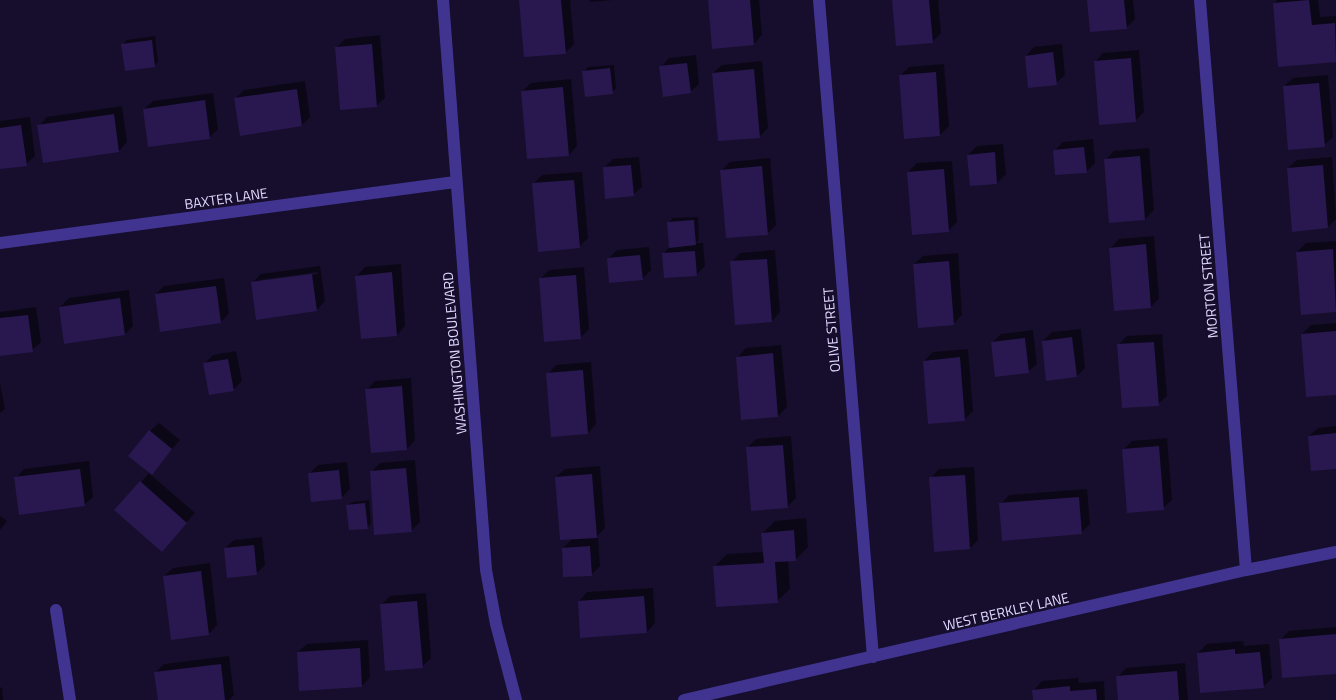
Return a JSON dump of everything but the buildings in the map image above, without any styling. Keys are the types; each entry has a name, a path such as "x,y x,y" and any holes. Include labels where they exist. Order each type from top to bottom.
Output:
{"street":[{"name":"WASHINGTON BOULEVARD","path":"443,0 455,182 486,570 496,624 516,700"},
{"name":"OLIVE STREET","path":"819,0 873,657"},
{"name":"MORTON STREET","path":"1200,0 1246,570"},
{"name":"BAXTER LANE","path":"0,243 455,182"},
{"name":"WEST BERKLEY LANE","path":"684,700 1246,570 1336,552"},
{"path":"56,610 70,700"}]}
